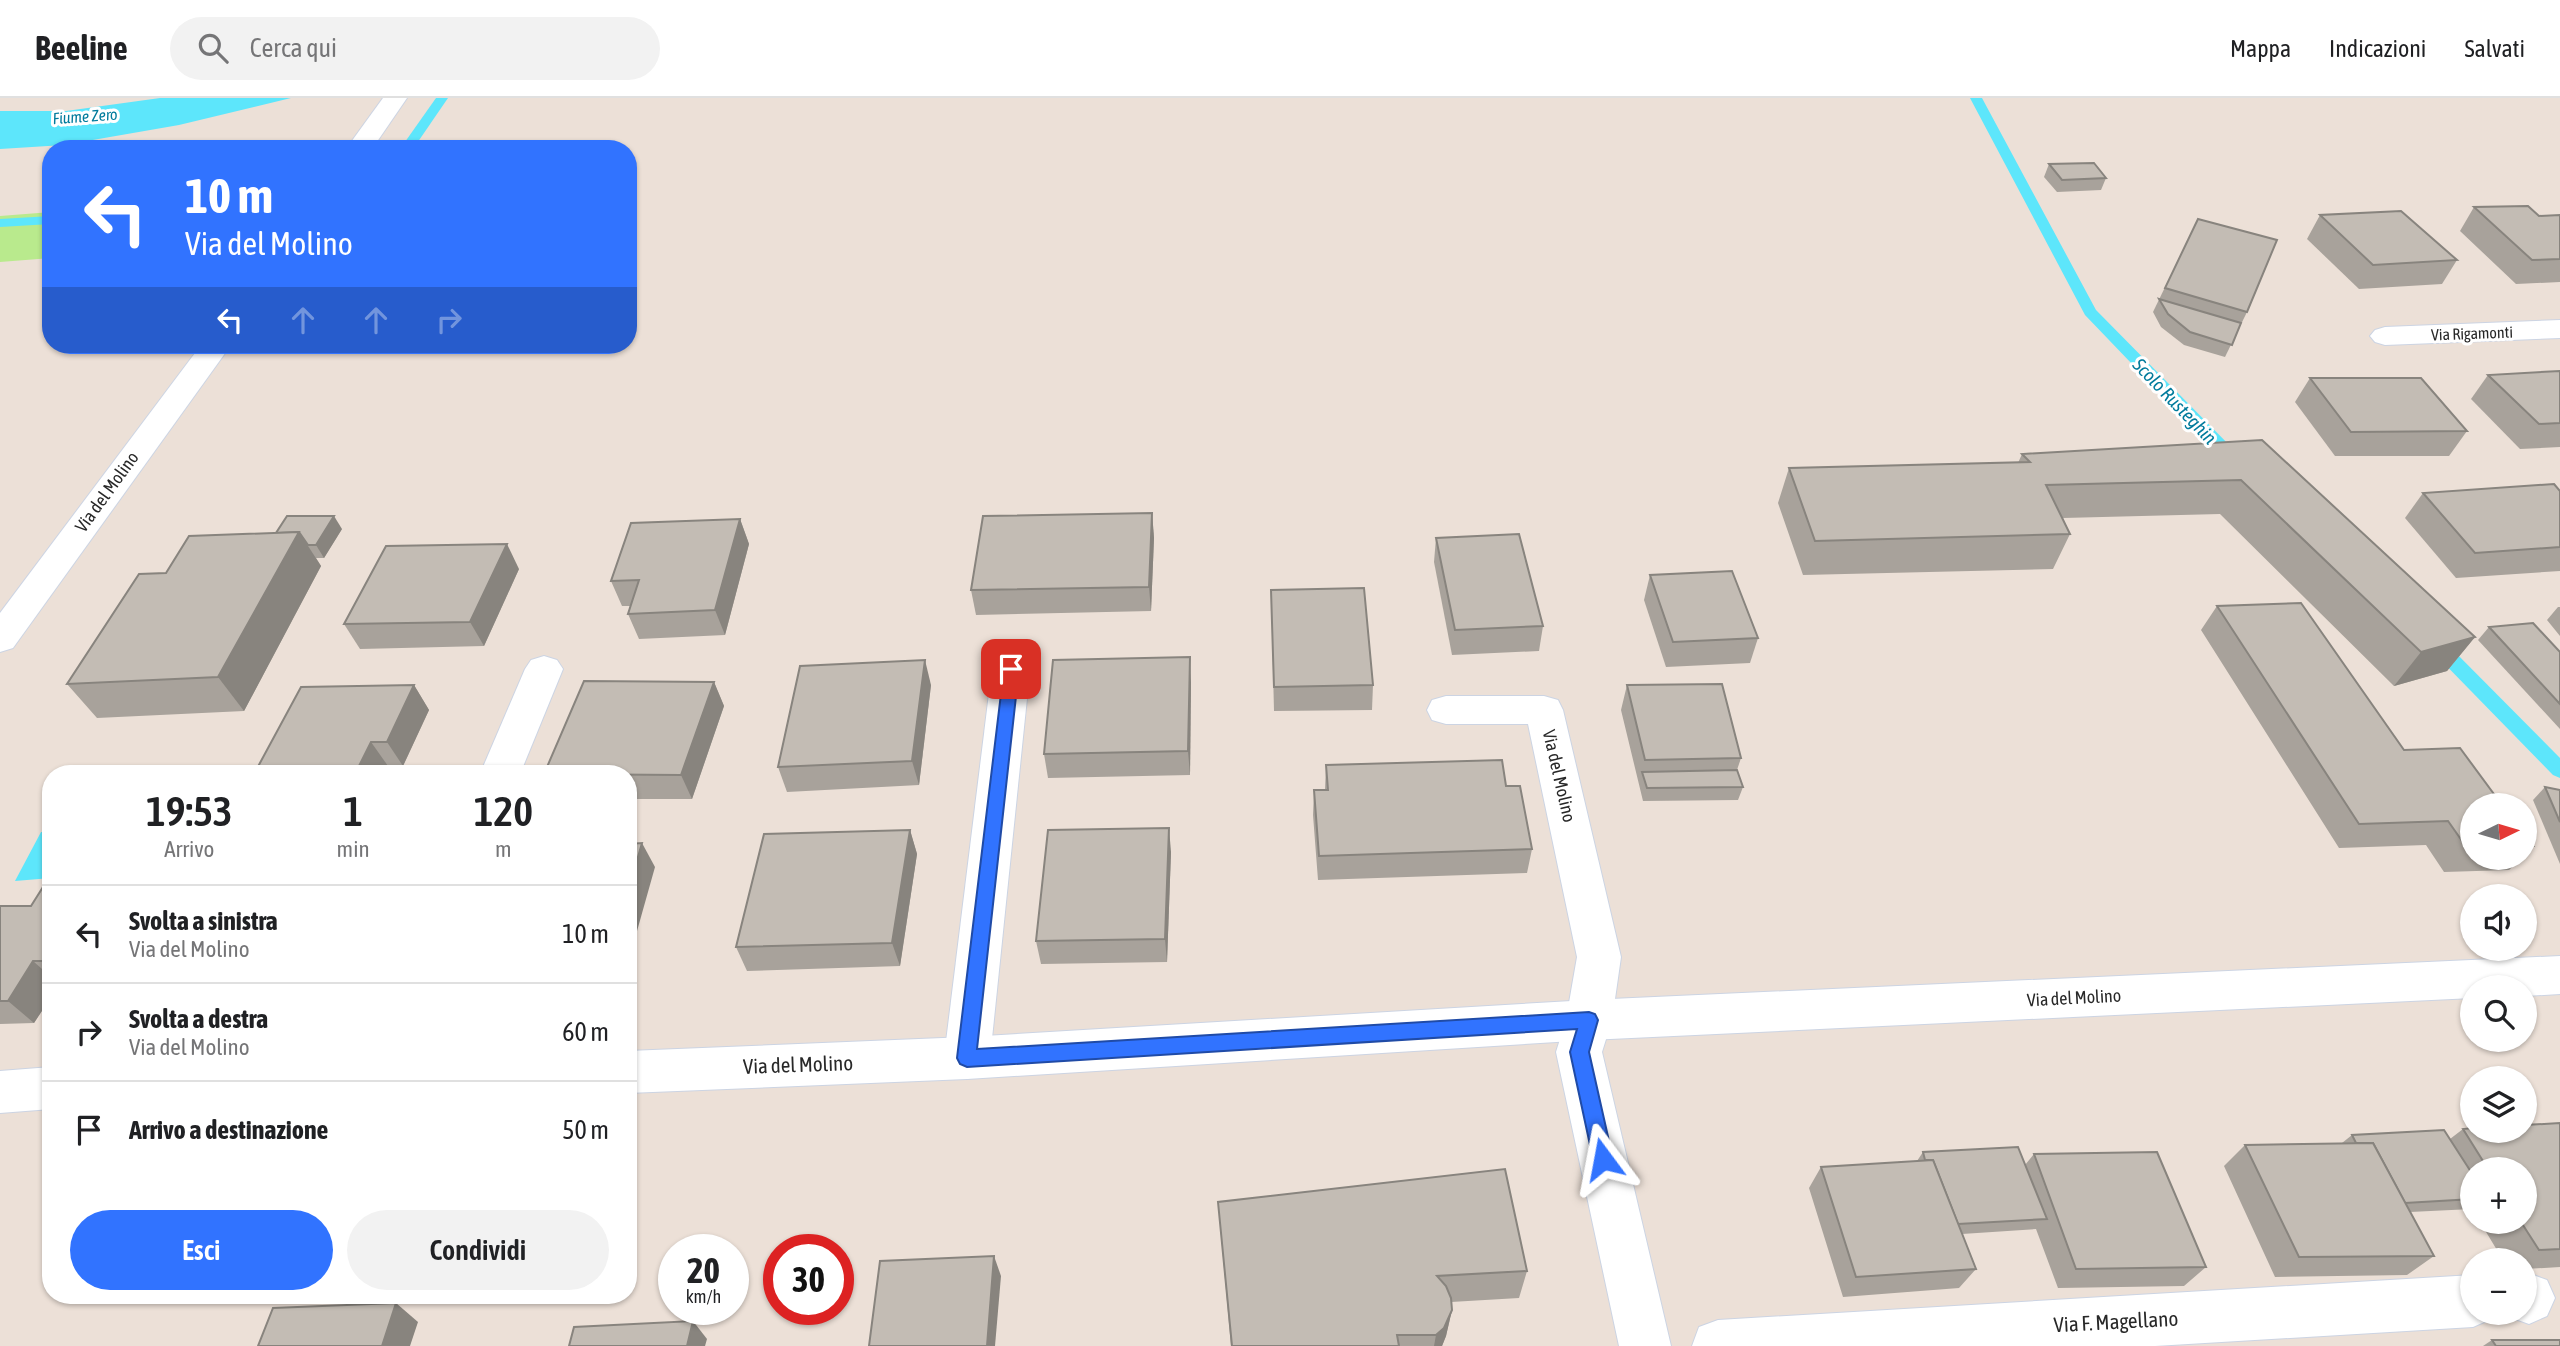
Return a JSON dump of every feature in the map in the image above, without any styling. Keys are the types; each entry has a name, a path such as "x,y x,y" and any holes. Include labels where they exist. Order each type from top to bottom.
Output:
{"street":[{"path":"365,140 395,98"},
{"name":"Via Rigamonti","path":"2385,336 2560,329"},
{"name":"Via del Molino","path":"0,639 209,354"},
{"path":"504,765 544,669"},
{"path":"967,1058 1011,669"},
{"name":"Via del Molino","path":"1446,710 1544,710 1599,957 1589,1020"},
{"name":"Via del Molino","path":"637,1072 967,1058 1589,1020 2560,975"},
{"path":"1589,1020 1579,1052 1645,1346"},
{"path":"0,1092 42,1089"},
{"name":"Via F. Magellano","path":"1717,1346 2460,1302"}],"green space":[{"path":"42,213 42,259 0,262 0,216"}],"water":[{"name":"Fiume Zero","path":"160,98 291,98 179,125 93,140 42,140 42,146 0,149 0,111 66,111"},
{"path":"41,832 42,832 42,879 15,881"}],"building":[{"path":"2094,163 2106,178 2062,180 2049,164"},
{"path":"2528,206 2539,216 2560,215 2560,259 2532,260 2474,207"},
{"path":"2401,211 2457,260 2373,265 2320,215"},
{"path":"2198,219 2277,240 2247,312 2165,288"},
{"path":"2159,299 2241,323 2232,345 2190,332 2168,314"},
{"path":"2560,371 2560,423 2539,424 2488,375"},
{"path":"2310,378 2421,378 2467,431 2351,432"},
{"path":"2262,440 2475,637 2421,652 2241,480 2046,485 2070,534 1815,541 1789,468 2030,462 2022,454"},
{"path":"2554,484 2560,491 2560,547 2475,553 2423,493"},
{"path":"1152,513 1149,587 971,590 983,516"},
{"path":"287,516 334,516 316,545 308,545 299,532 276,533"},
{"path":"740,519 715,610 628,614 639,580 611,581 631,523"},
{"path":"299,532 218,677 67,684 139,574 166,573 189,536"},
{"path":"1519,534 1543,626 1455,630 1436,538"},
{"path":"507,544 470,622 344,624 386,546"},
{"path":"1732,571 1758,638 1673,642 1650,575"},
{"path":"1364,588 1373,685 1274,687 1271,590"},
{"path":"2301,603 2404,750 2460,748 2493,793 2460,793 2460,838 2448,821 2359,824 2217,606"},
{"path":"2533,623 2560,652 2560,704 2489,627"},
{"path":"1190,657 1188,751 1044,754 1053,660"},
{"path":"925,660 912,761 778,767 800,666"},
{"path":"584,681 714,682 681,775 637,775 637,765 548,765"},
{"path":"1722,684 1741,758 1645,760 1627,685"},
{"path":"414,685 387,742 371,742 360,765 259,765 301,687"},
{"path":"1502,760 1506,786 1520,786 1532,849 1319,856 1314,790 1328,790 1326,765"},
{"path":"1737,770 1743,787 1647,788 1642,772"},
{"path":"2545,787 2560,790 2560,822"},
{"path":"1169,828 1165,939 1036,941 1048,830"},
{"path":"910,830 892,943 736,947 764,834"},
{"path":"637,843 642,843 637,860"},
{"path":"42,889 42,961 33,961 8,1001 0,1001 0,906 31,906"},
{"path":"2560,1123 2560,1249 2539,1250 2529,1234 2537,1234 2537,1157 2480,1157 2472,1143 2537,1143 2537,1124"},
{"path":"2444,1130 2461,1157 2460,1200 2405,1203 2373,1143 2356,1143 2352,1135"},
{"path":"2373,1143 2434,1256 2299,1257 2245,1145"},
{"path":"2018,1147 2047,1219 1958,1224 1933,1160 1925,1160 1923,1152"},
{"path":"2157,1152 2206,1267 2076,1269 2034,1154"},
{"path":"1933,1160 1976,1269 1856,1277 1821,1167"},
{"path":"1505,1169 1527,1271 1437,1276 1446,1286 1452,1310 1444,1328 1436,1335 1397,1335 1399,1346 1232,1346 1218,1202"},
{"path":"994,1256 987,1346 869,1346 880,1261"},
{"path":"396,1304 382,1346 258,1346 273,1308"},
{"path":"658,1323 658,1325 692,1325 687,1346 569,1346 574,1327"},
{"path":"2492,1340 2560,1340 2560,1346 2496,1346"}],"waterway":[{"path":"412,140 442,98"},
{"name":"Scolo Rusteghin","path":"1976,98 2090,312 2233,459"},
{"path":"0,223 42,221"},
{"name":"Scolo Rusteghin","path":"2436,644 2560,770"}],"route":[{"path":"1011,669 967,1058 1589,1020 1579,1052 1603,1159"}]}
